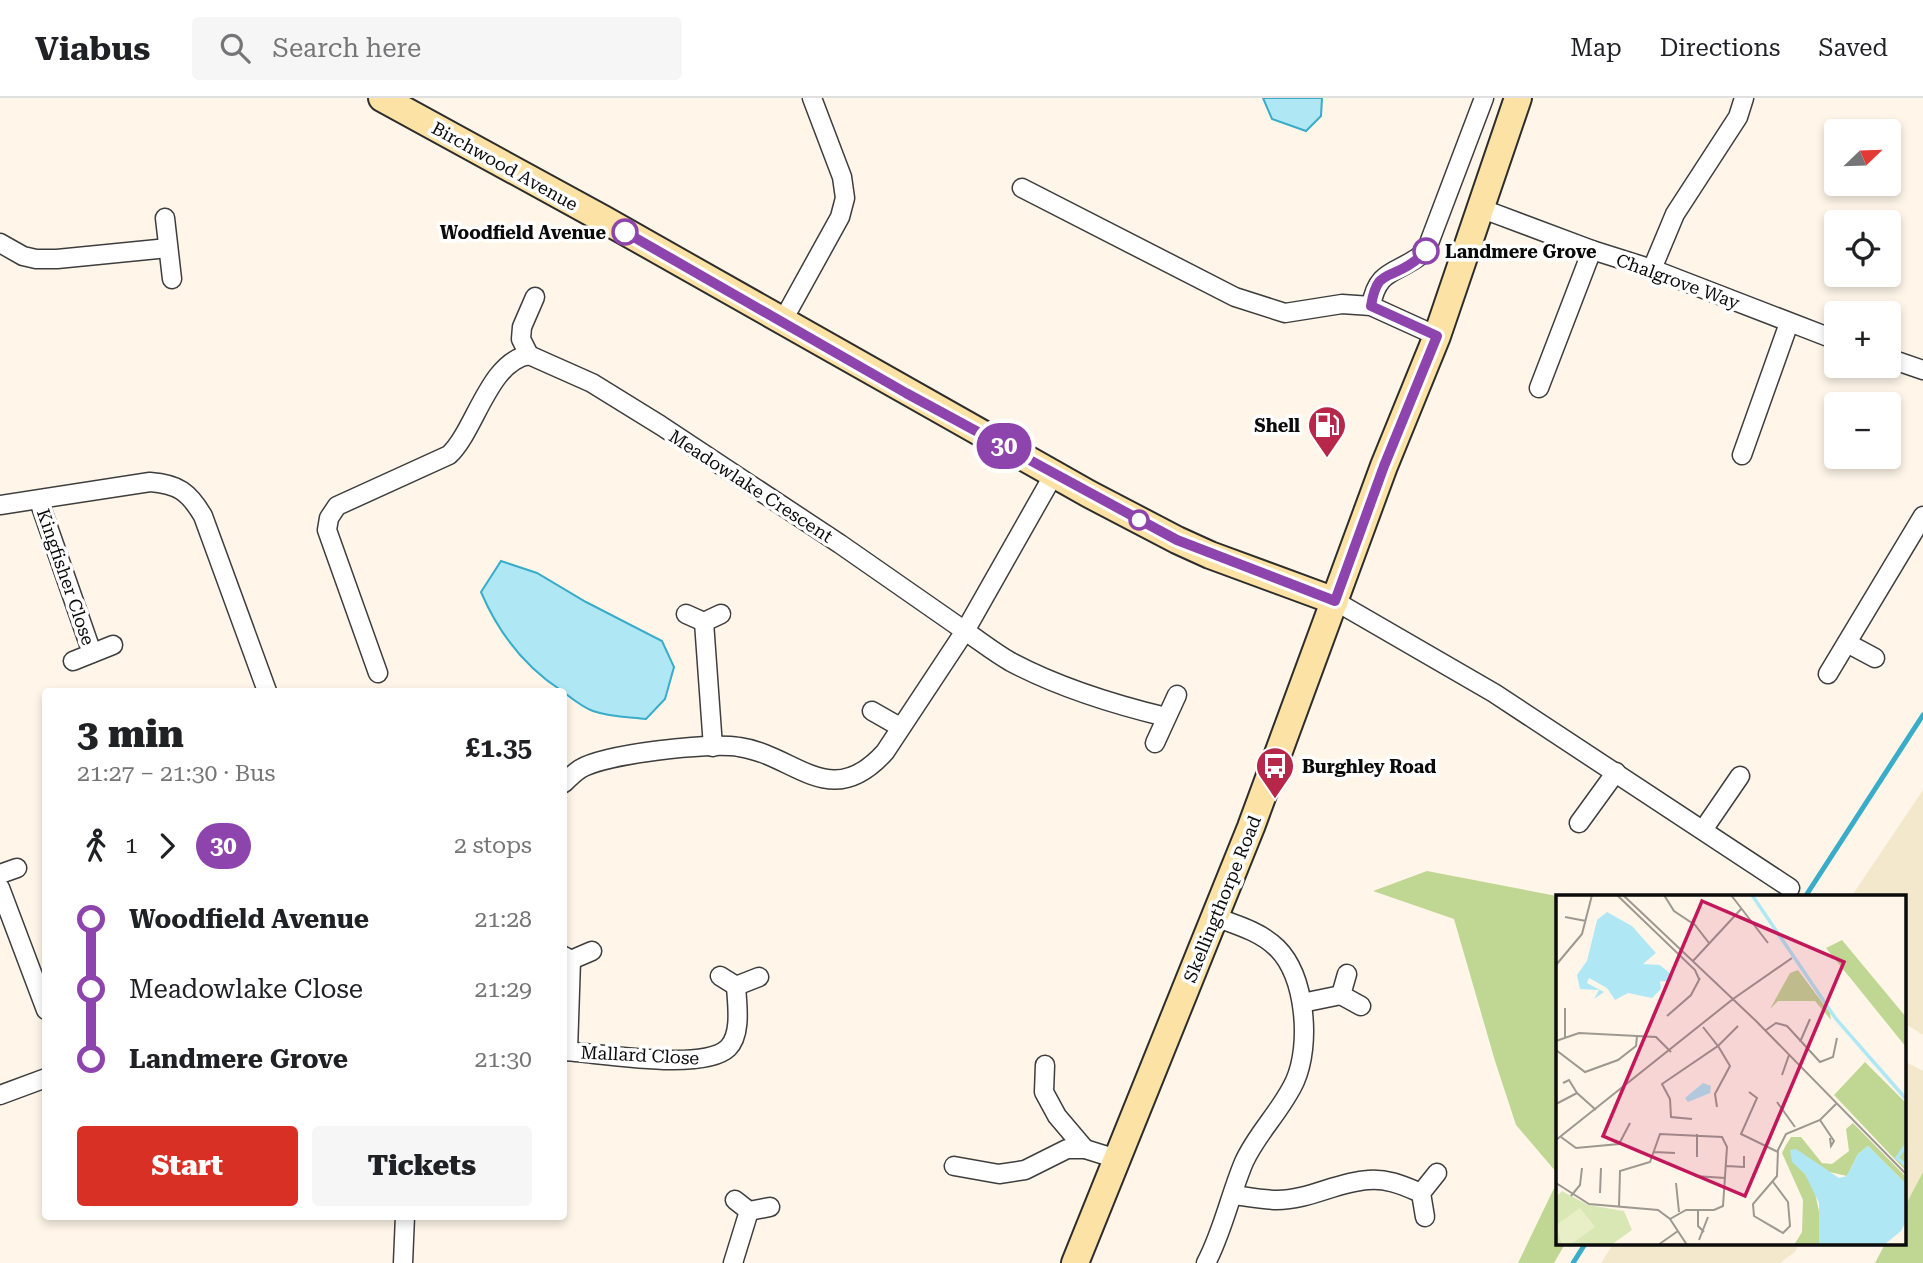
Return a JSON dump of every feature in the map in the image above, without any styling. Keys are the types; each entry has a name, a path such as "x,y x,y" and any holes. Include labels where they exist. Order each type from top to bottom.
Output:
{"main road":[{"name":"Birchwood Avenue","path":"382,98 1177,540 1335,601"},
{"name":"Skellingthorpe Road","path":"1075,1263 1215,917 1384,466 1437,336 1518,98"}],"street":[{"path":"782,322 840,217 845,198 842,177 812,98"},
{"path":"1371,306 1373,294 1382,276 1411,264 1426,251 1484,98"},
{"path":"1653,269 1675,214 1738,117 1744,98"},
{"path":"1022,188 1235,297 1285,313 1342,304 1371,306 1437,336"},
{"name":"Chalgrove Way","path":"1480,208 1592,250 1653,269 1824,336"},
{"path":"165,218 172,279"},
{"path":"0,243 23,256 36,259 168,248"},
{"path":"1539,388 1592,250"},
{"path":"378,673 327,530 329,518 337,506 449,455 459,445 484,394 519,356 529,355 521,339 522,327 535,297"},
{"path":"1742,455 1789,323"},
{"name":"Meadowlake Crescent","path":"529,355 592,383 660,425 1010,661 1066,687 1113,704 1166,716"},
{"path":"1901,362 1923,370"},
{"path":"567,780 581,768 620,755 737,746 758,751 819,778 841,779 859,774 873,765 885,752 965,631 1054,474"},
{"path":"0,505 150,482 167,484 193,499 203,516 266,688"},
{"name":"Kingfisher Close","path":"39,500 92,653"},
{"path":"1828,674 1923,516"},
{"path":"1335,601 1494,693 1790,888"},
{"path":"686,614 704,622 722,614"},
{"path":"704,622 713,747"},
{"path":"1847,643 1875,658"},
{"name":"Kingfisher Close","path":"73,661 113,645"},
{"path":"1155,743 1177,695"},
{"path":"872,711 900,727"},
{"path":"1579,823 1616,772"},
{"path":"1703,830 1740,776"},
{"path":"0,874 18,868"},
{"path":"0,888 42,999"},
{"path":"1206,1263 1234,1195 1244,1162 1295,1080 1305,1027 1302,1003 1292,968 1279,949 1262,936 1215,917"},
{"name":"Mallard Close","path":"567,958 592,951"},
{"path":"1341,995 1347,974"},
{"path":"720,976 736,986 759,977"},
{"name":"Mallard Close","path":"567,1051 689,1061 712,1058 729,1048 736,1033 736,986"},
{"path":"1302,1003 1341,995 1361,1006"},
{"path":"1045,1065 1044,1092 1057,1115 1085,1149"},
{"path":"0,1095 42,1079"},
{"path":"954,1166 999,1174 1025,1170 1067,1149 1085,1149 1118,1159"},
{"path":"1425,1217 1421,1193 1437,1173"},
{"path":"1234,1195 1278,1200 1312,1195 1369,1179 1395,1182 1421,1193"},
{"path":"733,1263 742,1206 770,1207"},
{"path":"403,1263 405,1220"}],"shaded area":[{"path":"1923,790 1923,1035 1906,1024 1906,895 1852,895"},
{"path":"1906,1062 1923,1071 1923,1172 1906,1204"},
{"path":"1612,1246 1798,1246 1795,1252 1780,1263 1601,1263"}],"green space":[{"path":"1427,871 1556,896 1556,1172 1516,1125 1454,919 1373,891"},
{"path":"1923,1172 1923,1263 1875,1263 1884,1246 1906,1246 1906,1204"},
{"path":"1556,1184 1556,1246 1564,1246 1554,1263 1518,1263"}],"water":[{"path":"1263,98 1322,98 1321,116 1306,131 1272,119"},
{"path":"501,561 537,573 662,641 674,667 665,699 646,719 599,713 576,702 567,695 567,688 558,688 536,671 514,648 481,592"}],"waterway":[{"path":"1806,895 1923,715"},
{"path":"1573,1263 1584,1246"}],"bus line":[{"name":"30","path":"625,232 906,393 1177,540 1210,555 1335,601 1384,466 1437,336 1371,306 1373,294 1382,276 1411,264 1426,251"}],"place":[{"name":"Woodfield Avenue","path":"625,232"},
{"name":"Landmere Grove","path":"1426,251"},
{"name":"Shell","path":"1327,459"},
{"name":"Burghley Road","path":"1275,800"}]}
